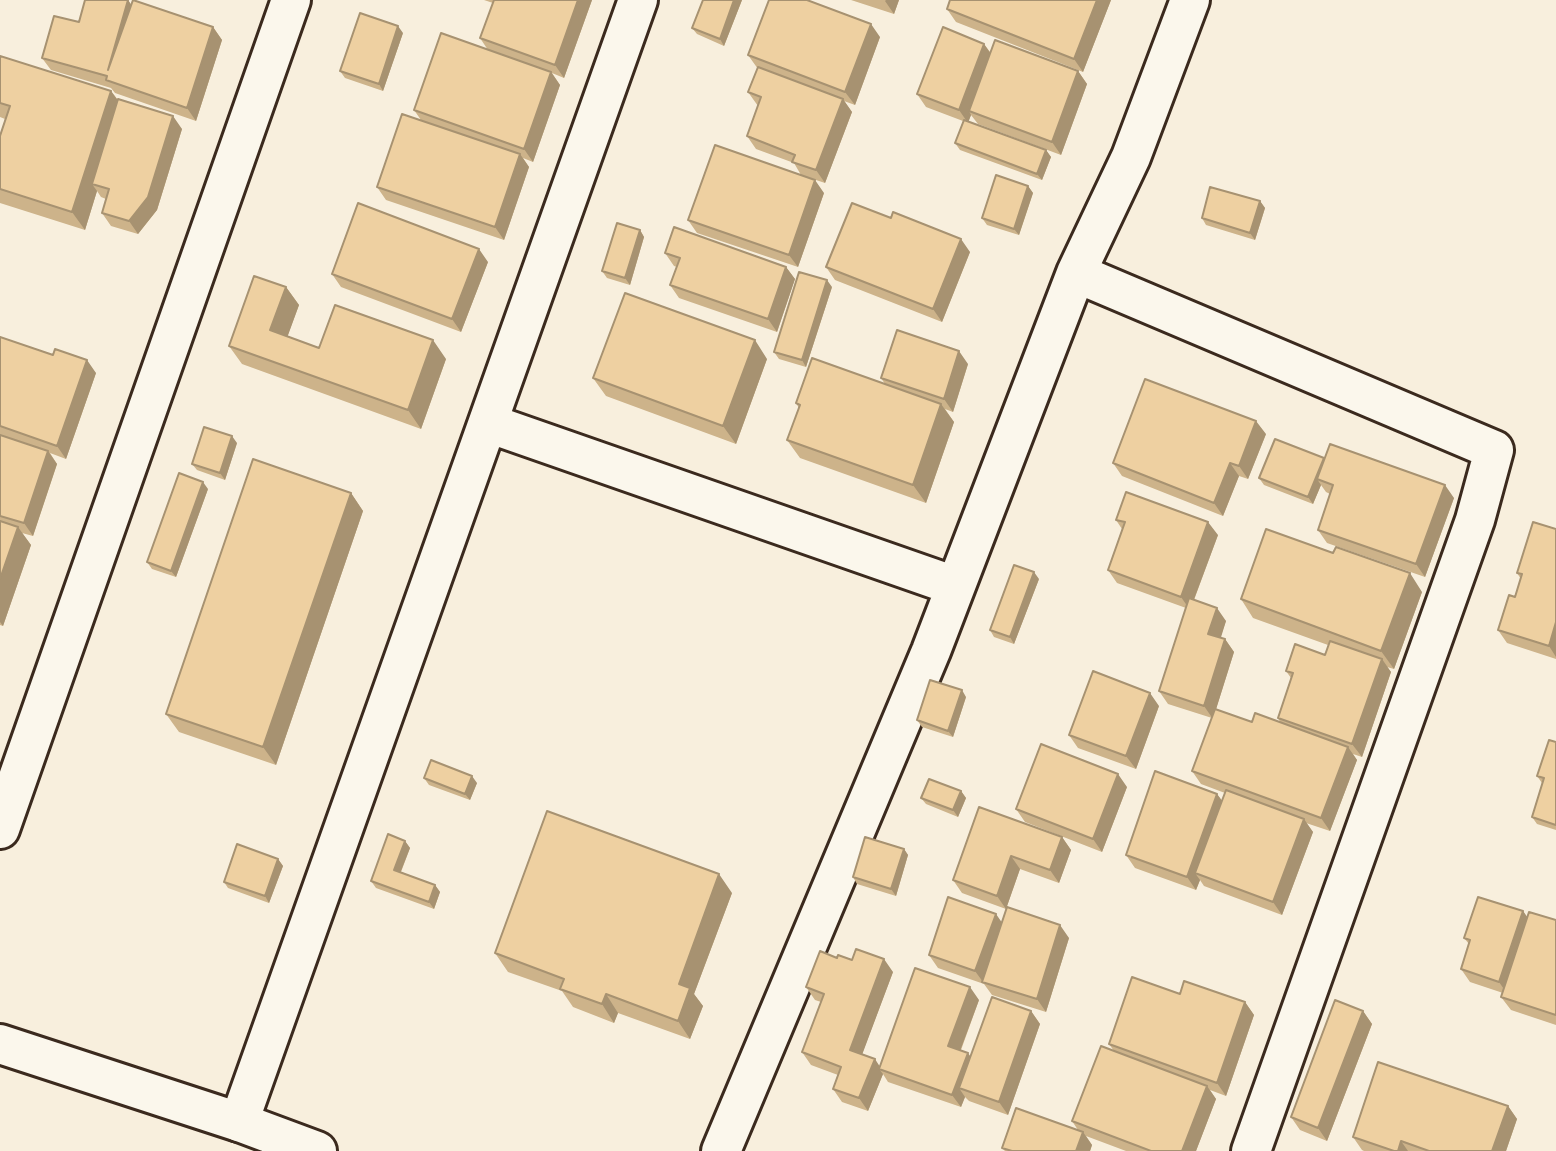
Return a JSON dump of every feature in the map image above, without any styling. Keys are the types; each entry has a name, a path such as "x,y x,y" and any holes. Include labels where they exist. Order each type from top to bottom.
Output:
{"street":[{"path":"0,829 290,0"},
{"path":"239,1122 638,0"},
{"path":"721,1151 931,651 1076,273 1131,157 1191,0"},
{"path":"1076,273 1494,450 1475,520 1251,1151"},
{"path":"488,423 955,586"},
{"path":"0,1044 239,1122 317,1151"}],"building":[{"path":"85,0 128,0 108,70 133,0 213,27 187,108 106,80 107,76 42,58 54,16 79,22"},
{"path":"494,0 578,0 555,65 480,38"},
{"path":"703,0 734,0 720,39 692,28"},
{"path":"769,0 807,0 871,24 845,92 748,55"},
{"path":"950,0 1097,0 1074,59 947,9"},
{"path":"360,13 398,26 379,84 340,71"},
{"path":"943,27 984,44 959,110 917,94"},
{"path":"441,33 551,72 524,149 414,110"},
{"path":"995,40 1078,71 1052,142 969,111"},
{"path":"0,56 111,91 72,212 0,189 0,136 10,106 0,103"},
{"path":"758,67 843,99 816,170 792,162 795,155 747,136 761,97 748,92"},
{"path":"118,99 173,116 148,197 129,221 102,213 109,189 92,184"},
{"path":"402,114 520,154 495,227 377,187"},
{"path":"964,120 1046,150 1037,174 955,143"},
{"path":"715,145 815,180 789,255 688,220"},
{"path":"996,175 1028,186 1014,229 982,218"},
{"path":"1210,187 1260,201 1250,233 1202,218"},
{"path":"358,203 479,249 452,319 332,274"},
{"path":"852,203 891,218 893,212 961,239 933,309 826,267"},
{"path":"617,223 640,230 625,278 602,271"},
{"path":"674,227 786,267 768,319 670,285 680,258 665,253"},
{"path":"799,272 827,280 802,360 774,352"},
{"path":"254,276 286,287 270,330 319,348 335,305 433,340 408,410 229,346"},
{"path":"625,293 755,340 723,426 593,378"},
{"path":"897,330 959,351 944,399 881,378"},
{"path":"0,337 53,355 55,349 87,360 57,446 0,426"},
{"path":"812,358 941,404 913,485 787,440 800,405 796,403"},
{"path":"1145,379 1256,421 1239,466 1230,463 1214,503 1113,463"},
{"path":"204,427 232,436 220,473 192,464"},
{"path":"0,435 48,451 24,523 0,516"},
{"path":"1275,439 1324,458 1308,497 1259,478"},
{"path":"1330,444 1445,485 1416,564 1318,530 1333,485 1317,479"},
{"path":"253,459 351,493 263,747 166,714"},
{"path":"179,473 203,482 171,571 147,562"},
{"path":"1126,492 1208,522 1181,597 1108,570 1125,522 1116,520"},
{"path":"0,521 18,527 0,579"},
{"path":"1533,522 1556,529 1556,622 1549,646 1498,630 1509,595 1515,597 1522,574 1517,573"},
{"path":"1266,529 1333,553 1336,547 1410,573 1381,651 1241,599"},
{"path":"1014,565 1034,572 1010,637 990,630"},
{"path":"1189,598 1217,608 1208,634 1225,639 1204,706 1159,691"},
{"path":"1330,641 1382,659 1352,744 1278,718 1293,673 1286,671 1295,644 1325,655"},
{"path":"1093,671 1150,693 1126,756 1069,735"},
{"path":"930,680 962,690 948,731 917,720"},
{"path":"1215,709 1252,722 1255,713 1348,747 1321,818 1192,771"},
{"path":"1549,740 1556,742 1556,825 1532,817 1544,778 1537,776"},
{"path":"1041,744 1118,774 1093,839 1016,809"},
{"path":"431,760 472,776 465,794 424,778"},
{"path":"1155,771 1217,794 1187,877 1126,855"},
{"path":"929,779 961,791 953,810 921,798"},
{"path":"1226,790 1304,819 1273,902 1195,873"},
{"path":"979,807 1062,837 1050,870 1011,856 997,896 953,880"},
{"path":"547,811 719,874 679,984 690,988 678,1021 606,994 602,1004 560,989 564,979 495,953"},
{"path":"388,834 405,841 394,870 435,885 429,902 371,881"},
{"path":"865,837 904,849 891,889 853,877"},
{"path":"237,844 278,859 265,896 224,882"},
{"path":"948,897 996,914 975,971 929,955"},
{"path":"1478,897 1523,911 1499,982 1461,969 1470,940 1464,938"},
{"path":"1007,907 1060,925 1037,999 982,982"},
{"path":"1529,912 1556,920 1556,1015 1501,997"},
{"path":"856,949 884,959 850,1050 875,1059 859,1098 833,1089 841,1067 802,1052 824,994 806,987 820,951 837,958 838,955 852,960"},
{"path":"915,968 970,987 948,1046 968,1053 952,1095 879,1069"},
{"path":"1132,977 1180,994 1184,981 1245,1002 1217,1083 1109,1044"},
{"path":"992,997 1031,1011 999,1102 959,1088"},
{"path":"1335,1000 1363,1011 1318,1128 1291,1117"},
{"path":"1101,1046 1207,1086 1182,1151 1151,1151 1072,1121"},
{"path":"1378,1062 1508,1106 1492,1151 1429,1151 1401,1141 1398,1151 1394,1151 1353,1137"},
{"path":"1016,1108 1083,1132 1076,1151 1012,1151 1002,1148"}]}
